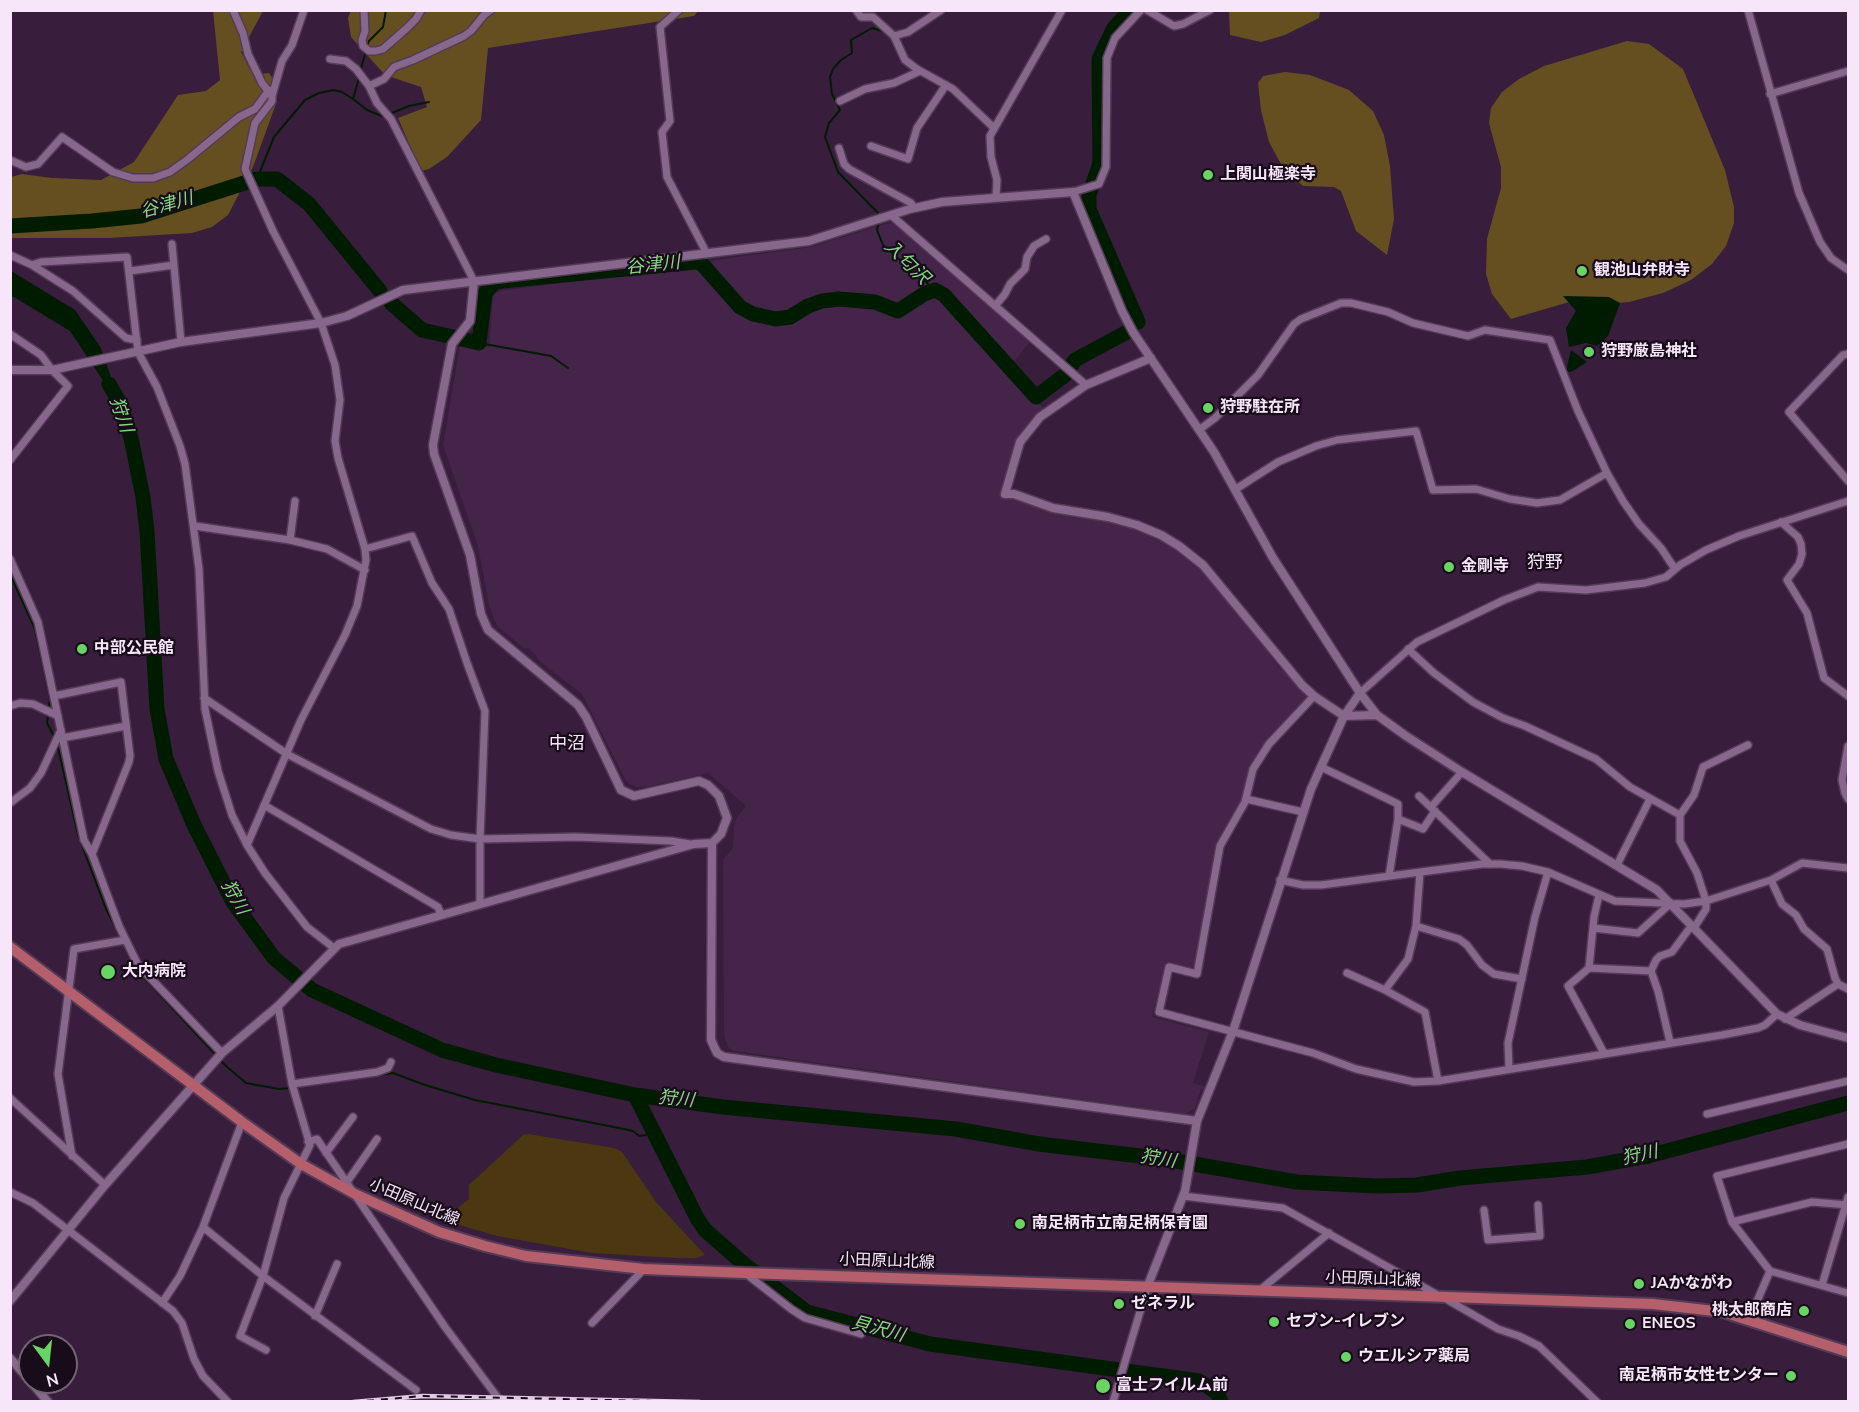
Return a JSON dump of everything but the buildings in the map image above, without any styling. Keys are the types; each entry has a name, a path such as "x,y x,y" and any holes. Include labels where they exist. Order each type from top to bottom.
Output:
{"main road":[{"name":"小田原山北線","path":"10,947 301,1164 355,1194 439,1232 526,1256 644,1269 1653,1304 1723,1312 1848,1352"}],"street":[{"path":"233,10 243,33 248,54 262,83 271,93 272,101 255,123 245,169 273,231 321,323 335,365 340,399 335,441 365,549 366,560 357,606 345,635 301,720 247,845"},
{"path":"10,160 26,167 38,165 62,137 113,172 134,178 153,178 170,172 239,117 255,109 271,93 304,10"},
{"path":"364,10 365,31 362,40 363,46 369,51 383,49 416,19 421,10"},
{"path":"369,86 384,79 394,67 464,36 491,10"},
{"path":"679,10 660,27 670,121 662,132 668,177 706,252"},
{"path":"856,10 861,16 873,16 894,36 905,60 952,89 994,128"},
{"path":"894,36 908,32 941,10"},
{"path":"996,198 997,180 991,157 990,136 1062,10"},
{"path":"10,370 56,369 181,342 321,323 347,316 403,290 809,241 914,208 942,202 1073,192 1099,184 1106,167 1107,58 1115,38 1141,10"},
{"path":"1147,10 1174,26 1183,24 1210,10"},
{"path":"1748,10 1799,193 1820,242 1832,258 1848,270"},
{"path":"204,698 287,754 431,829 451,835 480,839 576,837 712,843 721,834 727,819 719,796 708,785 699,781 634,796 621,790 578,705 488,630 470,555 434,454 433,445 452,344 470,321 474,281 391,119 377,103 369,86 356,69 346,61 330,59"},
{"path":"840,101 866,89 894,83 920,71"},
{"path":"1770,94 1848,71"},
{"path":"871,146 908,159 917,129 946,85"},
{"path":"839,148 844,164 849,169 911,203 914,208"},
{"path":"1073,192 1122,311 1236,489 1273,558 1360,693 1377,715 1462,772 1657,890 1776,1014 1800,1025 1848,1038"},
{"path":"892,216 1086,385"},
{"path":"995,306 1010,284 1025,269 1027,257 1034,246 1046,239"},
{"path":"172,244 181,342"},
{"path":"10,255 32,265 73,291 126,338 137,340"},
{"path":"32,265 41,262 127,257 138,352 157,387 180,446 195,526 204,698 218,771 232,815 247,845 285,902 307,927 334,948"},
{"path":"130,271 174,265"},
{"path":"1199,430 1215,418 1258,375 1294,324 1341,303 1351,303 1388,312 1413,323 1468,336 1485,330 1550,340 1578,411 1608,473 1639,524 1661,548 1675,569"},
{"path":"10,334 56,369 68,386 10,460"},
{"path":"1848,354 1843,355 1789,412 1846,470 1848,481"},
{"path":"1150,358 1086,385 1040,417 1020,442 1005,494 1014,494 1053,508 1108,517 1161,535 1203,565 1302,685 1314,696 1344,716 1377,715"},
{"path":"1236,489 1278,462 1316,446 1337,440 1416,431 1433,490 1476,489 1510,499 1536,503 1560,500 1608,473"},
{"path":"290,540 295,501"},
{"path":"1113,1401 1148,1286 1184,1193 1196,1124 1233,1031 1280,880 1321,767 1344,716 1360,693 1417,642 1504,600 1538,587 1562,590 1621,587 1666,577 1706,550 1739,536 1848,501"},
{"path":"1781,522 1798,537 1801,544 1802,554 1799,564 1787,580 1807,614 1824,678 1848,696"},
{"path":"195,526 290,540 327,549 364,570"},
{"path":"365,549 412,536 432,583 449,609 466,663 485,711 480,904"},
{"path":"10,559 38,622 84,840 92,854 126,940 138,965 222,1053"},
{"path":"1408,648 1434,673 1473,702 1503,718 1596,759 1630,787 1680,815"},
{"path":"54,696 121,682 129,762 92,854"},
{"path":"1314,696 1269,744 1253,769 1246,799 1220,846 1197,974 1169,967 1159,1012 1313,1053 1356,1069 1414,1082 1438,1081 1758,1028 1765,1025 1776,1014"},
{"path":"10,706 20,703 33,704 58,716"},
{"path":"62,734 126,726"},
{"path":"10,803 30,788 41,773 62,734"},
{"path":"1670,1042 1651,970 1660,956 1672,952 1706,909 1706,901 1697,873 1680,841 1680,815 1694,795 1703,767 1748,745"},
{"path":"1848,746 1842,780 1848,799"},
{"path":"1321,767 1398,804 1398,819 1389,876"},
{"path":"1398,819 1423,829 1433,809 1462,772"},
{"path":"1419,795 1490,864"},
{"path":"1246,799 1304,812"},
{"path":"1617,865 1650,799"},
{"path":"264,805 438,907 441,915"},
{"path":"712,843 711,1040 714,1050 721,1056 1196,1124"},
{"path":"10,1301 105,1185 222,1053 278,1006 339,944 694,844"},
{"path":"1280,880 1303,885 1321,885 1490,864 1522,866 1548,872 1615,900 1671,903 1706,901 1771,880 1802,863 1848,868"},
{"path":"1385,990 1408,959 1416,926 1420,872"},
{"path":"1509,1068 1508,1043 1535,916 1548,872"},
{"path":"1771,880 1782,904 1796,915 1804,928 1827,949 1838,984 1848,989"},
{"path":"1589,968 1599,895"},
{"path":"1593,928 1638,933 1671,903"},
{"path":"1416,926 1459,939 1467,945 1482,965 1494,974 1522,979"},
{"path":"72,1156 58,1074 74,949 126,940"},
{"path":"1604,1053 1568,986 1589,968 1651,970"},
{"path":"1347,973 1425,1012 1438,1081"},
{"path":"1785,1019 1838,984"},
{"path":"266,1350 240,1336 263,1276 284,1198 310,1145 292,1084 278,1006"},
{"path":"292,1084 377,1072 388,1068 391,1062"},
{"path":"1707,1114 1848,1081"},
{"path":"10,1098 105,1185"},
{"path":"326,1153 353,1116"},
{"path":"162,1303 180,1276 203,1227 242,1122"},
{"path":"308,1142 316,1139 438,1318 501,1401"},
{"path":"347,1182 377,1139"},
{"path":"1848,1155 1847,1144 1717,1176 1732,1222 1770,1270 1848,1293"},
{"path":"10,1192 33,1203 178,1317 203,1377 228,1401"},
{"path":"1184,1193 1283,1208 1460,1305 1498,1329 1539,1346 1597,1401"},
{"path":"1732,1222 1812,1202 1848,1202 1822,1285"},
{"path":"1484,1210 1488,1240 1530,1237 1540,1236 1538,1205"},
{"path":"203,1227 315,1316 416,1390"},
{"path":"1260,1290 1329,1233"},
{"path":"315,1316 337,1264"},
{"path":"592,1323 644,1269"},
{"path":"1749,1320 1770,1270"},
{"path":"745,1273 805,1318 861,1334"}],"shaded area":[{"path":"351,10 698,11 694,16 488,48 481,120 447,157 429,169 421,171 398,118 427,107 421,87 385,75 351,37 348,18"},
{"path":"1229,10 1320,11 1319,18 1285,35 1261,42 1230,35"},
{"path":"213,11 263,11 241,52 253,75 269,73 276,91 276,104 253,167 228,215 212,227 192,233 109,238 11,238 11,177 22,174 101,180 134,162 178,95 206,91 220,80"},
{"path":"1627,41 1649,44 1683,69 1725,170 1734,207 1734,223 1726,246 1712,264 1691,280 1663,293 1629,302 1606,304 1569,302 1511,319 1492,294 1486,274 1487,239 1501,188 1501,167 1489,123 1491,108 1502,92 1519,79 1544,66"},
{"path":"1285,72 1310,75 1349,90 1373,111 1384,135 1390,166 1394,219 1387,255 1356,231 1341,191 1334,187 1303,186 1283,168 1269,142 1261,110 1258,83 1263,76"},
{"path":"893,223 1030,342 1007,369 1044,409 1016,440 1001,491 1142,530 1177,549 1201,568 1257,636 1277,665 1308,696 1306,701 1264,745 1247,773 1243,797 1216,846 1195,966 1189,968 1166,962 1152,1017 1209,1032 1193,1083 1206,1087 1205,1090 1201,1089 1195,1108 1186,1114 734,1051 728,1047 724,1030 723,860 733,848 734,826 737,817 746,806 708,773 646,787 629,784 582,694 537,659 528,648 525,649 497,626 489,605 478,546 443,445 460,346 467,344 489,347 493,298 496,293 811,247"},
{"path":"11,271 75,310 101,348 122,409 70,331 11,297"},
{"path":"1563,296 1609,297 1620,303 1608,336 1597,346 1586,343 1569,347 1566,328 1576,311"},
{"path":"1571,350 1587,362 1571,372 1566,371"},
{"path":"523,1135 614,1148 622,1152 656,1202 705,1255 696,1258 676,1258 592,1253 497,1236 449,1222 445,1218 469,1199 469,1185"}],"waterway":[{"path":"367,46 383,27 386,10"},
{"name":"谷津川","path":"1130,10 1114,28 1099,59 1100,163 1089,195 1089,209 1138,322"},
{"name":"入匂沢","path":"900,31 911,26"},
{"name":"入匂沢","path":"880,215 838,172 825,137 829,123 840,110 832,94 830,77 833,69 852,53 851,40 872,28 885,32"},
{"path":"360,72 366,51"},
{"path":"257,179 274,137 305,100 319,93 334,90 353,99 359,78"},
{"path":"353,99 367,110 384,117"},
{"path":"392,113 409,106 429,102"},
{"name":"谷津川","path":"10,226 141,216 257,179 277,179 309,204 380,291"},
{"name":"入匂沢","path":"879,221 877,230 883,245 935,290"},
{"name":"谷津川","path":"391,303 422,330 479,343 485,293 494,283 502,281 696,262 702,264 740,307 753,314 776,319 790,317 822,301 839,299 875,302 898,311 924,294 935,290 944,295 1036,397 1065,375 1075,360 1127,332"},
{"path":"479,343 551,356 568,368"},
{"name":"狩川","path":"109,384 120,403 131,438 143,497 157,709 166,759 194,825 233,902 274,958 312,990 442,1050 496,1065 635,1095 723,1107 956,1129 1039,1144 1165,1159 1297,1182 1377,1186 1417,1185 1460,1178 1587,1167 1648,1156 1848,1103"},
{"path":"10,574 35,629 50,699 47,723 55,738"},
{"path":"57,743 78,835 106,909 136,969 226,1066 246,1083 279,1089 290,1088"},
{"path":"296,1087 393,1073 475,1100 633,1131 639,1136 655,1134"},
{"name":"貝沢川","path":"635,1095 705,1230 745,1265 807,1312 930,1344 1199,1381 1218,1394 1221,1402"}],"railway":[{"path":"353,1402 423,1396 700,1402"}],"place":[{"name":"上関山極楽寺","path":"1208,175"},
{"name":"観池山弁財寺","path":"1582,271"},
{"name":"狩野厳島神社","path":"1589,352"},
{"name":"狩野駐在所","path":"1208,408"},
{"name":"金剛寺","path":"1449,567"},
{"name":"中部公民館","path":"82,649"},
{"name":"大内病院","path":"108,972"},
{"name":"南足柄市立南足柄保育園","path":"1020,1224"},
{"name":"JAかながわ","path":"1639,1284"},
{"name":"ゼネラル","path":"1119,1304"},
{"name":"桃太郎商店","path":"1804,1311"},
{"name":"セブン-イレブン","path":"1274,1322"},
{"name":"ENEOS","path":"1630,1324"},
{"name":"ウエルシア薬局","path":"1346,1357"},
{"name":"南足柄市女性センター","path":"1791,1376"},
{"name":"富士フイルム前","path":"1103,1386"}],"district":[{"name":"狩野","path":"1545,564"},
{"name":"中沼","path":"567,745"}]}
